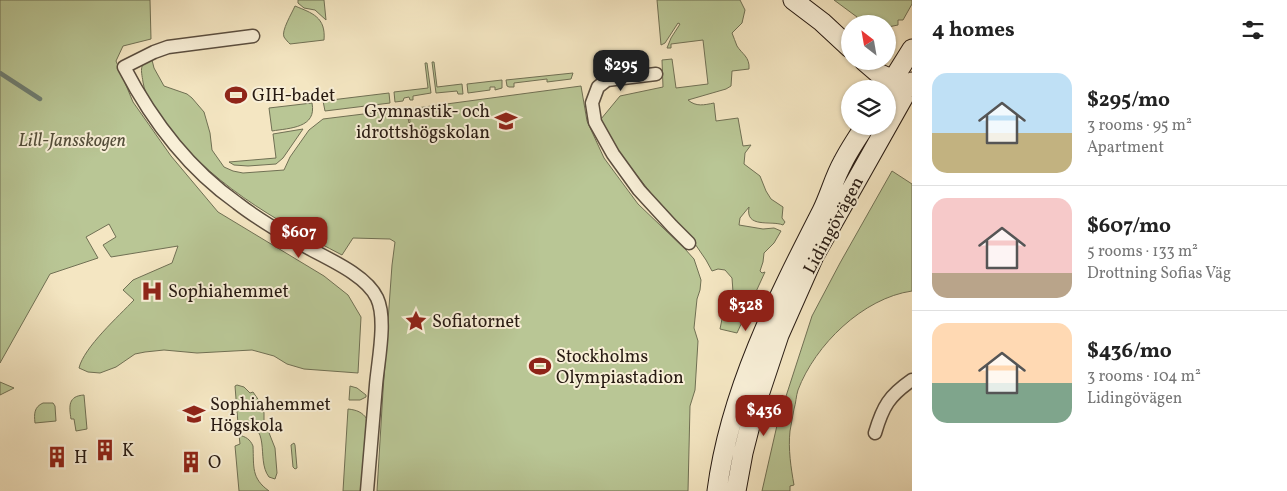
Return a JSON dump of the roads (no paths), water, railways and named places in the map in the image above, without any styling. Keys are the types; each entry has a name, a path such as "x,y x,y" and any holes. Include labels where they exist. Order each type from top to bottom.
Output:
{"main road":[{"path":"793,0 822,22 841,40"},
{"name":"Lidingövägen","path":"736,491 754,410 779,335 814,256 894,116 912,49"},
{"path":"874,70 903,85"},
{"name":"Lidingövägen","path":"717,491 728,433 736,404 762,337 793,267 828,201 843,161 859,135"}],"street":[{"path":"253,36 168,47 124,67 160,124 183,155 205,177 237,204 295,241 365,281 377,298 382,320 367,491"},
{"path":"656,74 607,80 598,87 592,103 595,122 612,154 639,190 689,243"},
{"path":"875,433 880,414 888,400 912,380"}],"waterway":[{"path":"0,73 40,99"}],"place":[{"name":"GIH-badet","path":"236,95"},
{"name":"Gymnastik- och idrottshögskolan","path":"506,121"},
{"name":"Sophiahemmet","path":"152,291"},
{"name":"Sofiatornet","path":"416,321"},
{"name":"Stockholms Olympiastadion","path":"540,366"},
{"name":"Sophiahemmet Högskola","path":"194,414"},
{"name":"K","path":"105,450"},
{"name":"H","path":"57,457"},
{"name":"O","path":"191,462"}],"park label":[{"name":"Lill-Jansskogen","path":"72,140"}]}
